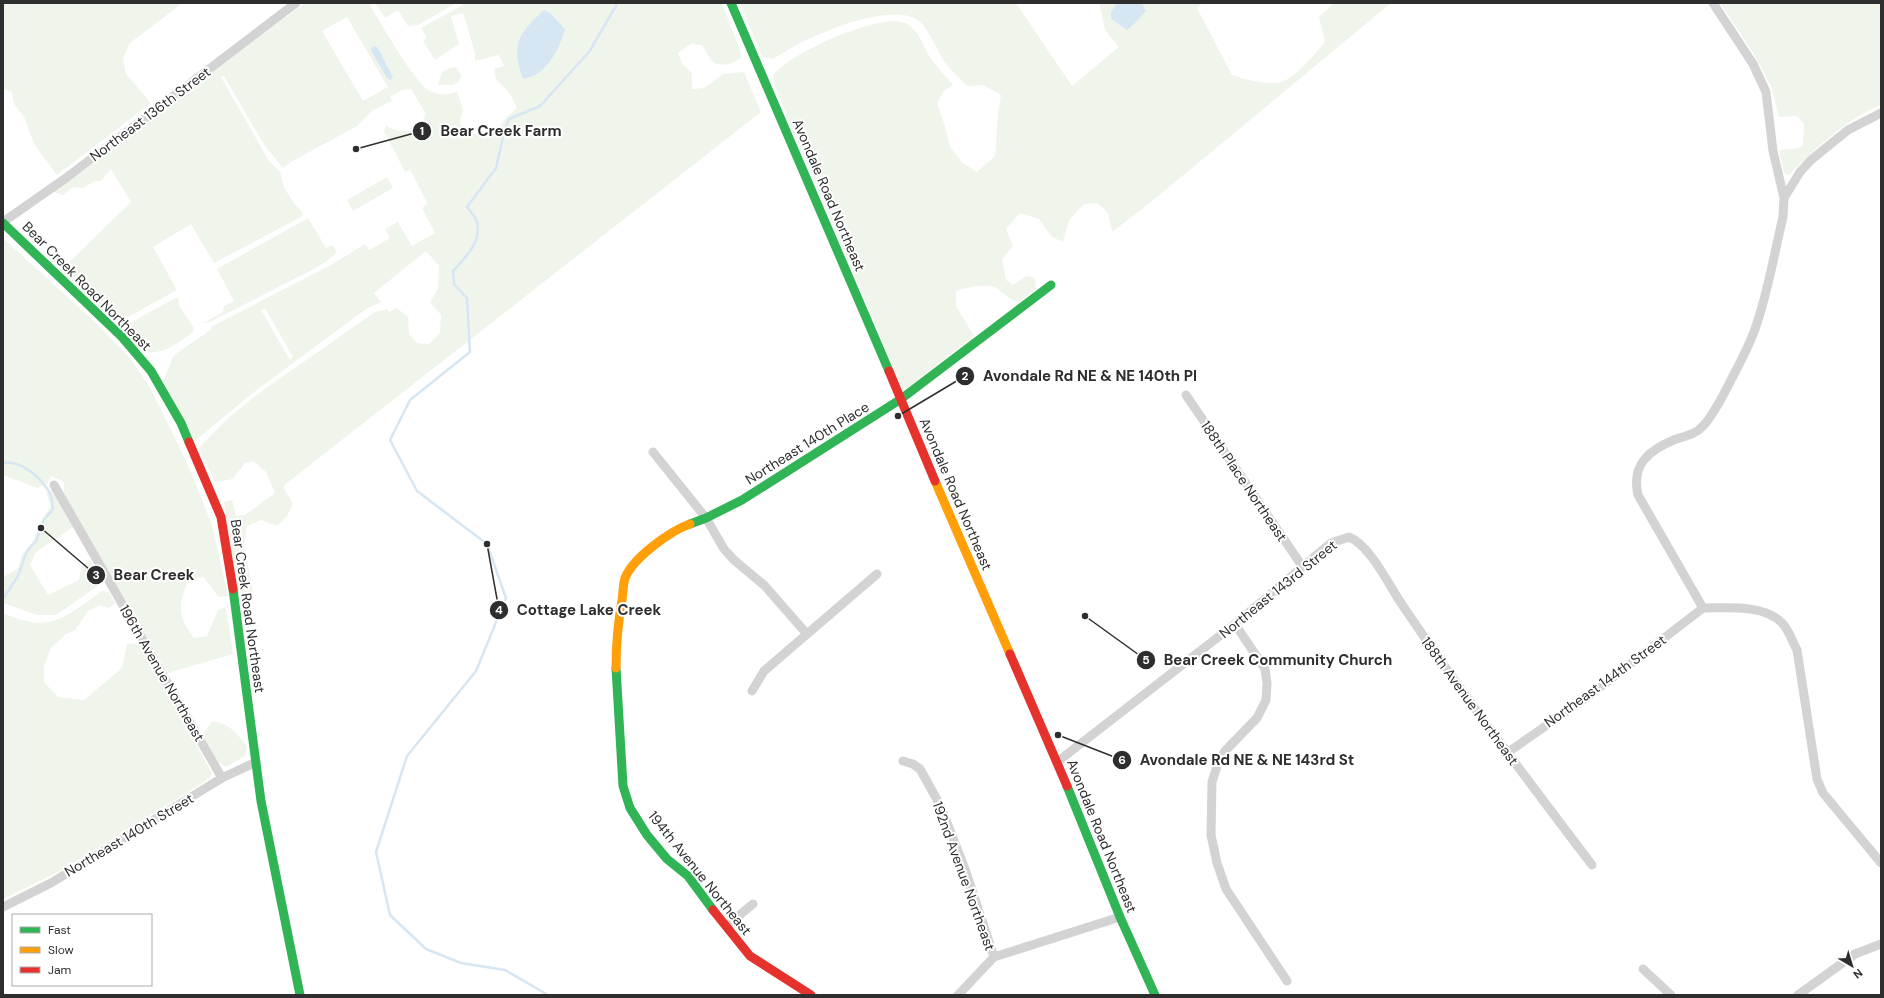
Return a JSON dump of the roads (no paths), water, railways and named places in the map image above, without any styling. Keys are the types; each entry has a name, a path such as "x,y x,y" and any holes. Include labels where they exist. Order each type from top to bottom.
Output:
{"street":[{"name":"Northeast 136th Street","path":"3,222 66,178 296,3"},
{"name":"Avondale Road Northeast","path":"731,3 922,452 1057,762 1120,917 1155,995"},
{"path":"1713,3 1753,64 1766,92 1773,151 1784,198 1782,217 1755,328 1745,353 1716,410 1703,427 1691,435 1676,440 1646,457 1638,468 1635,482 1638,495 1703,608 1754,610 1769,614 1781,622 1789,633 1796,650 1817,780 1823,793 1881,863"},
{"path":"1784,198 1800,172 1811,160 1848,130 1881,113"},
{"name":"Bear Creek Road Northeast","path":"3,222 127,342 152,371 181,423 221,517 228,551 261,801 300,995"},
{"name":"Northeast 140th Place","path":"616,640 625,578 639,559 657,542 675,531 706,518 742,500 901,400 1051,285"},
{"name":"188th Place Northeast","path":"1186,395 1302,566"},
{"path":"653,452 706,518 724,548 734,560 764,585 806,633"},
{"name":"196th Avenue Northeast","path":"54,485 222,778"},
{"name":"Northeast 143rd Street","path":"1057,762 1235,624 1331,543 1349,537"},
{"name":"188th Avenue Northeast","path":"1349,537 1359,543 1372,559 1438,658 1507,753 1592,865"},
{"path":"752,691 764,671 806,633 877,574"},
{"name":"Northeast 144th Street","path":"1507,753 1590,695 1703,608"},
{"path":"1235,624 1265,670 1267,683 1266,700 1257,718 1225,751 1218,763 1212,782 1210,835 1216,863 1226,889 1287,981"},
{"name":"194th Avenue Northeast","path":"616,640 619,745 622,786 630,808 647,835 667,859 688,876 705,902 750,956 811,995"},
{"name":"192nd Avenue Northeast","path":"903,761 913,764 920,770 940,805 965,869 994,957"},
{"name":"Northeast 140th Street","path":"3,907 50,883 222,778 256,762"},
{"path":"726,926 753,904"},
{"path":"958,995 994,957 1120,917"},
{"path":"1798,995 1855,954 1881,944"},
{"path":"1643,969 1672,995"}],"water":[{"path":"1117,3 1139,3 1142,4 1146,11 1127,30 1111,19 1111,12"},
{"path":"544,10 550,13 565,29 563,37 545,68 531,77 523,79 517,57 519,40 528,26"},
{"path":"375,46 378,48 393,77 390,80 387,78 372,52 371,48"}],"waterway":[{"path":"548,995 505,970 461,963 426,949 390,915 376,852 407,756 476,671 506,598 487,544 417,491 390,440 410,400 470,352 467,298 454,284 453,271 475,243 478,229 477,222 467,207 496,168 505,128 509,119 540,106 589,52 616,6 616,3"},
{"path":"3,463 16,464 28,470 40,479 49,492 52,499 53,509 44,520 36,541 27,551 18,576 3,599"}],"place":[{"name":"Bear Creek Farm","path":"356,149"},
{"name":"Avondale Rd NE & NE 140th Pl","path":"898,416"},
{"name":"Bear Creek","path":"41,528"},
{"name":"Cottage Lake Creek","path":"487,544"},
{"name":"Bear Creek Community Church","path":"1085,616"},
{"name":"Avondale Rd NE & NE 143rd St","path":"1058,735"}]}
